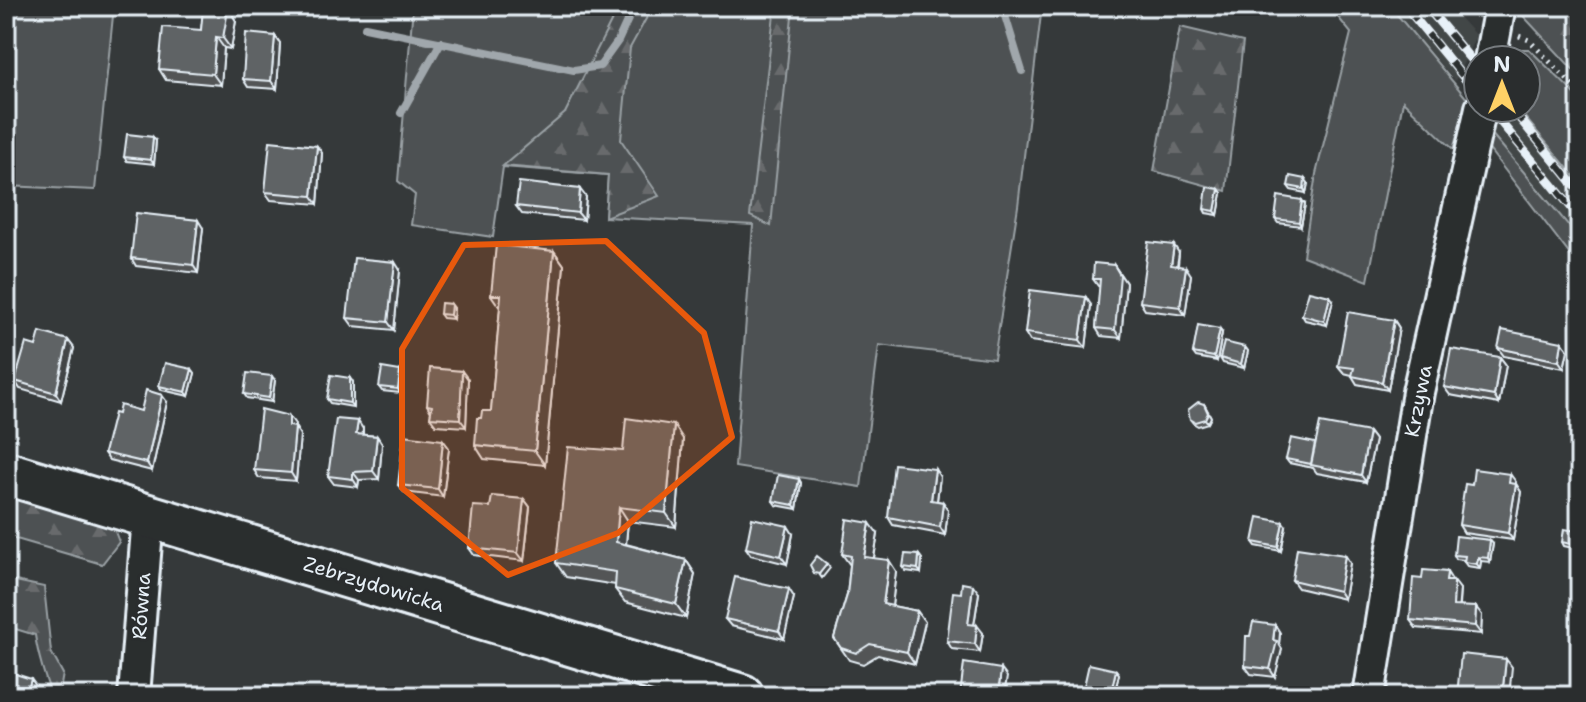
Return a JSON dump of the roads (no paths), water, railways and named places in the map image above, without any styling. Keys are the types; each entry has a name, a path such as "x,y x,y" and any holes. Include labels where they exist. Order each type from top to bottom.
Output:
{"street":[{"path":"1493,44 1498,16"},
{"name":"Krzywa","path":"1369,696 1418,392 1477,124"},
{"name":"Zebrzydowicka","path":"6,473 742,696"},
{"name":"Równa","path":"134,696 148,516"}],"waterway":[{"path":"365,27 574,70 600,66 618,41 634,6"},
{"path":"1002,6 1022,71"},
{"path":"401,113 441,42"}],"railway":[{"path":"1405,6 1462,75"},
{"path":"1426,6 1462,49"},
{"path":"1502,124 1580,218"},
{"path":"1524,124 1580,192"}]}
